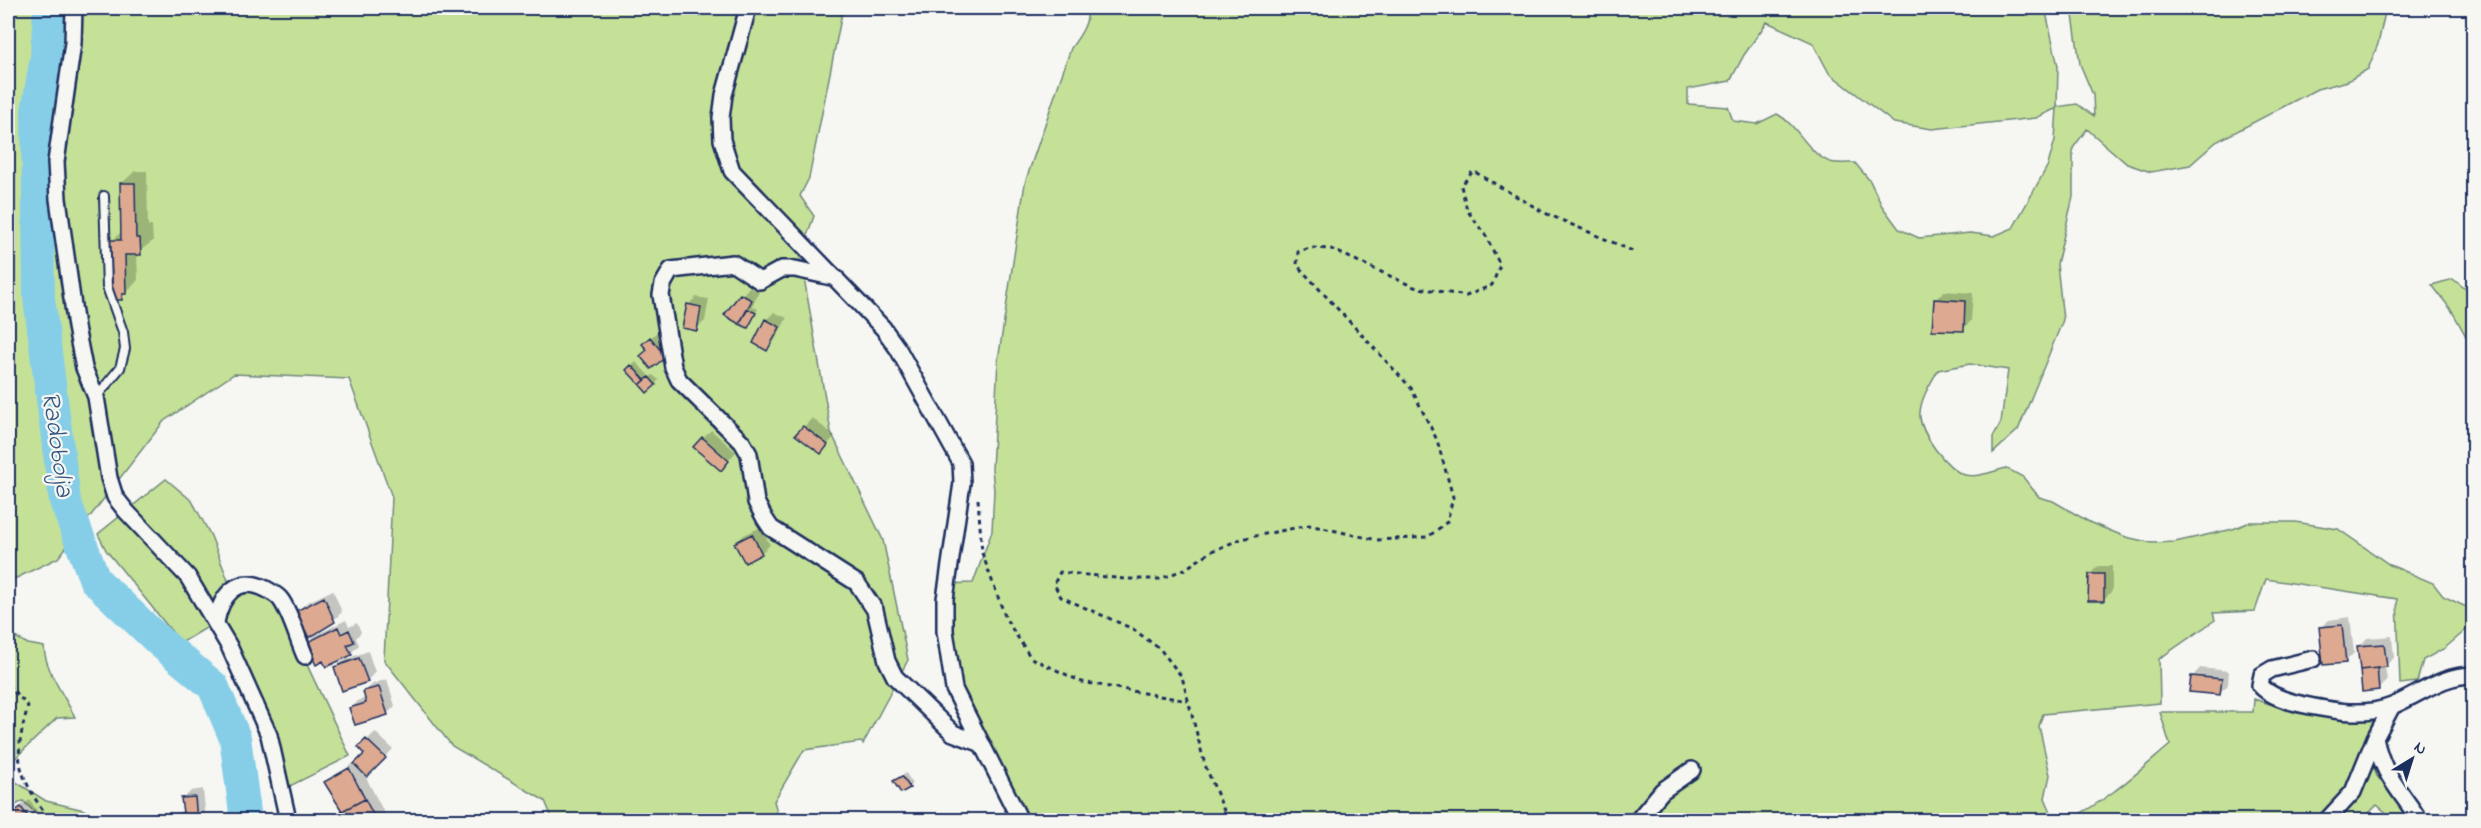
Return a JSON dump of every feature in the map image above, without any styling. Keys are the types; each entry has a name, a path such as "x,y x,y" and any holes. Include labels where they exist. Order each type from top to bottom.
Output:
{"street":[{"path":"74,8 73,43 56,162 58,199 76,327 84,368 96,397 109,478 115,497 188,577 216,622 269,735 288,820"},
{"path":"748,8 724,95 721,118 726,158 743,185 836,278 898,349 961,463 962,483 945,599 945,632 954,688 1020,820"},
{"path":"836,278 782,269 760,281 733,263 671,270 663,284 661,295 673,367 679,380 691,394 742,442 753,467 756,502 771,528 857,583 875,610 887,661 895,677 953,733 982,744"},
{"path":"216,622 219,606 232,588 258,585 281,598 305,656"},
{"path":"2313,659 2272,669 2262,675 2260,685 2265,691 2295,703 2340,712 2372,711 2392,706 2437,682 2459,675 2474,675"},
{"path":"2327,820 2352,792 2375,738 2392,706"},
{"path":"2375,738 2379,755 2392,783 2419,820"},
{"path":"1638,820 1662,791 1692,770"}],"lane":[{"path":"96,397 120,368 125,349 123,332 107,287 104,196"}],"path":[{"path":"1228,820 1205,765 1182,677 1160,649 1132,629 1061,597 1054,584 1060,572 1124,579 1160,579 1185,569 1212,551 1241,539 1297,527 1309,525 1377,540 1428,537 1447,522 1453,497 1437,440 1411,388 1297,265 1298,252 1310,248 1331,249 1414,287 1424,289 1466,296 1492,285 1500,265 1486,236 1467,210 1461,186 1473,171 1545,213 1635,252"},
{"path":"978,497 982,553 1006,619 1031,658 1082,682 1188,701"},
{"path":"8,685 28,706 18,744 21,776 48,820"}],"green space":[{"path":"8,8 843,8 809,178 800,196 814,216 800,255 831,432 883,540 908,660 863,744 861,742 804,750 774,801 779,820 553,820 545,801 452,746 384,660 392,497 349,379 234,374 164,421 58,558 8,582"},
{"path":"1086,8 2045,8 2058,66 2057,107 2077,104 2094,116 2093,95 2080,64 2072,8 2386,8 2378,44 2368,69 2348,81 2317,89 2216,142 2190,165 2151,172 2127,164 2087,129 2073,148 2073,197 2057,264 2063,320 2018,430 1993,453 1993,437 2001,422 2008,370 1970,364 1938,370 1922,401 1921,421 1935,449 1958,472 1975,476 2006,468 2023,477 2039,497 2053,501 2091,523 2126,537 2152,543 2175,542 2233,529 2250,522 2295,522 2338,529 2390,565 2433,583 2443,596 2464,606 2473,607 2473,624 2445,648 2423,660 2417,682 2400,684 2397,599 2266,579 2255,611 2213,613 2215,620 2159,659 2160,703 2043,714 2039,726 2050,775 2045,798 2051,812 2063,820 1020,820 954,689 946,584 973,583 992,531 994,490 992,469 998,361 1025,183 1071,48 1083,29","holes":["1767,22 1813,43 1829,73 1894,123 1932,129 2036,118 2057,108 2055,140 2048,165 2013,228 1994,236 1970,233 1919,238 1899,229 1882,206 1870,181 1855,163 1833,163 1822,158 1791,125 1777,114 1757,124 1733,121 1728,107 1688,104 1688,89 1730,81 1744,55"]},
{"path":"2453,279 2473,295 2473,349 2452,311 2432,285"},
{"path":"166,479 192,501 211,536 231,588 273,593 350,756 282,790 279,775 216,622 181,643 106,550 98,534"},
{"path":"8,633 28,644 44,647 51,673 75,717 57,718 8,765"},
{"path":"2254,699 2317,716 2382,717 2367,752 2377,776 2408,814 2395,820 2377,805 2362,820 2067,820 2108,796 2170,745 2160,712 2253,712"},
{"path":"8,777 46,801 84,810 99,820 43,820 23,801 8,809"}],"building":[{"path":"1016,8 1035,8 1036,13 1017,16"},
{"path":"120,183 135,183 136,238 140,238 141,255 125,255 126,294 122,294 122,300 113,300 110,240 121,240"},
{"path":"740,294 752,300 739,324 724,315"},
{"path":"1934,299 1965,301 1964,331 1932,330"},
{"path":"687,304 701,307 697,331 682,328"},
{"path":"748,309 756,313 748,328 739,324"},
{"path":"765,319 780,327 767,351 753,343"},
{"path":"650,337 666,357 651,369 640,356 647,350 642,344"},
{"path":"631,365 645,380 640,385 626,370"},
{"path":"649,377 656,385 647,393 640,385"},
{"path":"803,426 828,445 821,454 795,435"},
{"path":"702,437 729,461 721,471 693,447"},
{"path":"752,534 762,554 745,563 734,543"},
{"path":"2089,574 2104,574 2104,601 2088,601"},
{"path":"324,597 335,622 309,638 296,611"},
{"path":"2342,625 2346,663 2323,665 2319,627"},
{"path":"338,627 341,634 349,630 354,642 347,645 352,655 326,667 323,661 316,665 306,643"},
{"path":"2384,644 2387,667 2360,670 2357,646"},
{"path":"359,658 368,682 342,691 334,667"},
{"path":"2377,668 2379,690 2362,692 2360,670"},
{"path":"2191,676 2222,679 2220,695 2189,692"},
{"path":"379,687 388,715 355,725 349,708 366,703 363,691"},
{"path":"366,739 386,758 367,777 354,764 364,754 358,747"},
{"path":"349,768 365,799 342,811 324,782"},
{"path":"902,776 910,788 901,793 893,781"},
{"path":"195,797 197,820 177,820 176,814 183,813 181,798"},
{"path":"365,799 376,820 347,820 342,811"},
{"path":"21,807 30,820 8,820 8,816"}],"waterway":[{"name":"Radobolja","path":"49,8 46,57 37,111 39,298 65,501 95,580 160,642 213,686 235,738 246,820"}]}
